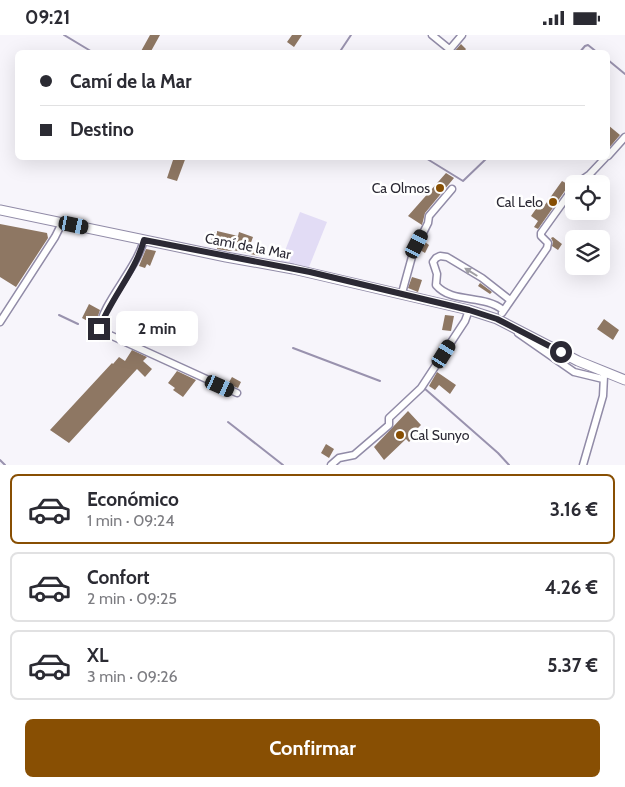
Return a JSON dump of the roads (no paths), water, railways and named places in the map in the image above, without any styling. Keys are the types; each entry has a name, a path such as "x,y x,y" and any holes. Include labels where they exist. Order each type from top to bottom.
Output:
{"main road":[{"name":"Camí de la Mar","path":"0,210 293,269 469,310 497,319 604,376 625,380"}],"street":[{"path":"432,35 448,48 451,48 462,35"},
{"path":"610,154 625,137"},
{"path":"589,175 604,160"},
{"path":"402,293 412,253 428,223 429,216 452,189"},
{"path":"497,319 548,246 541,233 565,199"},
{"path":"0,322 62,223"},
{"path":"144,240 137,258 106,310 99,330 237,393"},
{"path":"503,311 499,307 481,301 443,292 435,282 437,274 433,262 440,256 447,257 482,279 510,300"},
{"path":"331,465 339,457 354,455 389,425 389,418 414,395 437,365 466,321 469,310"},
{"path":"583,465 603,396 604,376"}],"waterway":[{"path":"64,35 89,50"},
{"path":"341,50 351,35"},
{"path":"582,50 588,45 594,50"},
{"path":"610,62 625,74"},
{"path":"429,160 463,181 485,160"},
{"path":"59,315 78,324"},
{"path":"293,348 380,381"},
{"path":"424,388 498,453 509,465"},
{"path":"228,422 283,465"},
{"path":"0,460 5,465"}],"place":[{"name":"Ca Olmos","path":"440,188"},
{"name":"Cal Lelo","path":"553,202"},
{"name":"Cal Sunyo","path":"400,435"}]}
